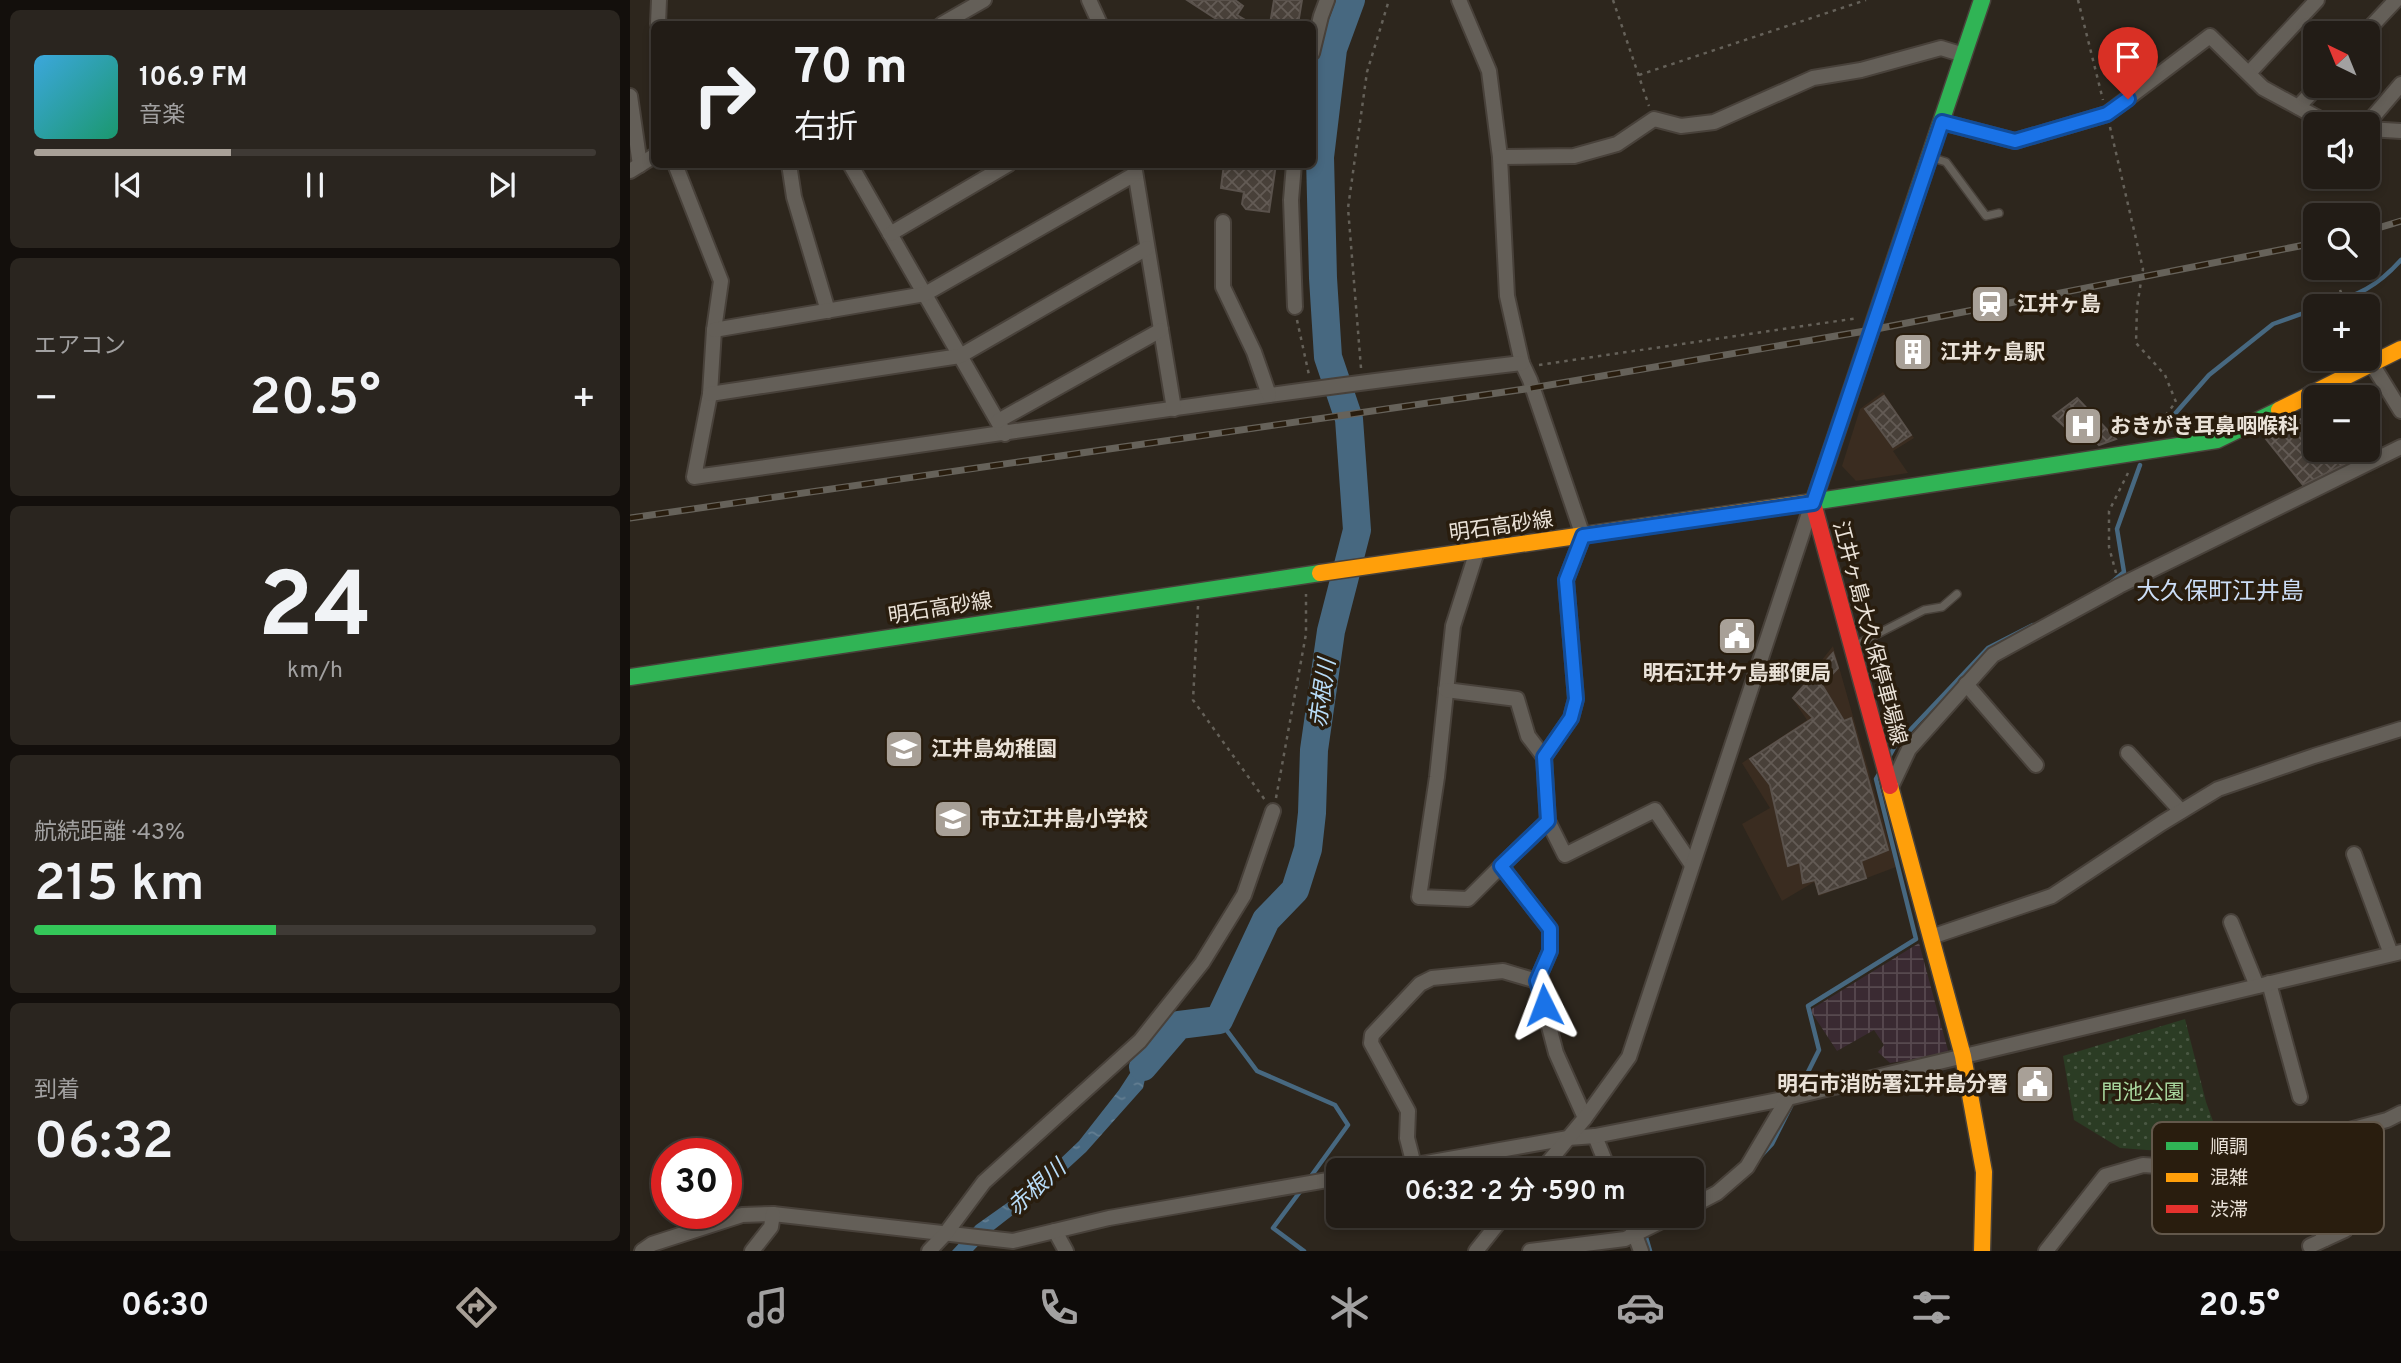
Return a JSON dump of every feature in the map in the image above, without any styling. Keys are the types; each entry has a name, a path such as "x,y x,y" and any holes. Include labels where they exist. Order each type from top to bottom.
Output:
{"main road":[{"name":"江井ヶ島大久保停車場線","path":"1982,0 1813,503 1963,1056 1984,1172 1982,1251"},
{"name":"明石高砂線","path":"2380,361 2401,349"},
{"name":"明石高砂線","path":"630,677 1199,590 1813,503 2217,440 2360,371"}],"street":[{"path":"658,21 659,0"},
{"path":"947,21 984,0"},
{"path":"1089,0 1099,21"},
{"path":"1316,37 1327,0"},
{"path":"1459,0 1489,71 1500,157 1507,296 1522,363 1583,536 1566,580 1576,699 1571,718 1544,757"},
{"path":"2249,73 2317,0"},
{"path":"2376,21 2396,0"},
{"path":"1942,122 2015,141 2107,114 2210,36 2263,88 2307,112"},
{"path":"1500,157 1574,156 1617,145 1654,119 1681,126 1714,122 1813,78 1861,70 1941,48 1964,55"},
{"path":"2380,112 2401,85"},
{"path":"630,96 635,168 651,158"},
{"path":"2298,107 2307,98"},
{"path":"2380,128 2401,131"},
{"path":"677,168 721,281 714,330 710,394 694,477 1312,388 1522,363"},
{"path":"790,168 794,197 828,311"},
{"path":"855,168 1005,434"},
{"path":"890,234 1002,168"},
{"path":"1294,168 1290,200 1295,307"},
{"path":"714,330 925,294 1134,169 1174,409"},
{"path":"1223,222 1223,287 1254,352 1269,395"},
{"path":"710,394 960,356 1147,248"},
{"path":"998,421 1161,330"},
{"path":"2376,371 2401,411"},
{"path":"1890,789 1909,749 1993,655 2119,586 2401,447"},
{"path":"1552,1158 1629,1058 1813,503"},
{"path":"1477,551 1453,626 1437,777 1419,897 1468,899 1548,821"},
{"path":"1966,684 2036,765"},
{"path":"1446,690 1517,699 1528,736 1544,757 1548,821 1565,855 1654,810 1692,865"},
{"path":"1931,937 2052,896 2218,789 2401,729"},
{"path":"2128,753 2181,811"},
{"path":"929,1251 984,1182 1140,1041 1202,963 1244,895 1273,811"},
{"path":"1454,1158 1568,1138 1595,1136 1788,1098 2396,953 2354,854"},
{"path":"1501,866 1550,929 1550,951 1537,981 1556,1053 1584,1118"},
{"path":"2231,922 2263,985 2300,1097"},
{"path":"1412,1158 1407,1138 1408,1111 1371,1043 1372,1035 1420,984 1432,978 1503,971 1537,981"},
{"path":"1704,1200 1717,1193 1747,1167 1788,1098"},
{"path":"2379,1122 2401,1113"},
{"path":"1595,1136 1604,1158"},
{"path":"2046,1251 2105,1176 2143,1165 2152,1166"},
{"path":"642,1251 652,1244 742,1215 773,1214 1013,1241 1109,1218 1326,1180"},
{"path":"752,1251 771,1227 773,1214"},
{"path":"1476,1251 1494,1228"},
{"path":"1632,1228 1642,1251"},
{"path":"1530,1251 1625,1239 1649,1228"},
{"path":"1055,1231 1066,1251"},
{"path":"2323,1234 2325,1239"},
{"path":"2311,1246 2337,1234"}],"lane":[{"path":"1930,157 1946,162 1986,216 1998,213"},
{"path":"1852,647 1924,610 1942,607 1957,594"}],"path":[{"path":"1362,382 1348,208 1367,72 1389,0"},
{"path":"1613,0 1654,119"},
{"path":"1639,75 1866,0"},
{"path":"2078,0 2143,269 2137,307 2136,343 2165,375 2176,402 2139,451 2109,511 2109,547 2119,586"},
{"path":"2340,290 2342,294"},
{"path":"1295,307 1312,388"},
{"path":"1522,363 1531,366 1875,315"},
{"path":"1273,811 1306,634 1305,575"},
{"path":"1199,590 1193,700 1273,811"}],"shaded area":[{"path":"1883,392 1914,438 1893,451 1908,473 1856,481 1842,466 1860,409"},
{"path":"1833,646 1896,867 1819,896 1814,882 1782,901 1742,824 1770,808 1742,763 1807,720 1792,698"},
{"path":"1919,943 1949,1054 1890,1063 1878,1052 1884,1045 1874,1030 1837,1051 1810,1010"}],"green space":[{"name":"門池公園","path":"2185,1019 2213,1122 2152,1122 2152,1150 2120,1148 2074,1120 2063,1056"}],"water":[{"path":"1170,1036 1147,1070 1143,1088 1086,1152 1040,1194 991,1232 973,1251 952,1251 976,1225 1034,1184 1079,1141 1134,1067"}],"building":[{"path":"1187,0 1235,0 1243,6 1237,15 1247,21 1219,21"},
{"path":"1274,0 1302,0 1298,21 1270,21"},
{"path":"1224,168 1275,168 1269,212 1246,209 1242,204 1244,192 1221,188"},
{"name":"江井ヶ島駅","path":"1919,336 1923,367 1907,369 1902,338"},
{"path":"1884,396 1911,435 1893,447 1865,409"},
{"name":"おきがき耳鼻咽喉科","path":"2077,398 2116,439 2099,445 2089,435 2080,441 2053,416"},
{"path":"2303,418 2303,462 2349,462 2303,485 2266,439"},
{"path":"1833,653 1838,668 1822,685 1844,721 1851,718 1888,850 1861,861 1866,878 1819,894 1815,880 1803,883 1800,862 1788,866 1770,785 1750,759 1813,718 1793,698"}],"waterway":[{"name":"赤根川","path":"1143,1067 1179,1025 1219,1020 1266,920 1295,890 1308,849 1314,750 1331,631 1357,530 1349,419 1328,357 1320,157 1333,49 1351,0"},
{"path":"2355,294 2384,277 2401,260"},
{"path":"2159,432 2209,375 2273,324 2303,313"},
{"path":"2111,583 2124,572 2117,529 2140,465"},
{"path":"1889,757 1895,746 1988,648 2033,625"},
{"path":"1798,1092 1819,1050 1808,1006 1916,939 1876,779 1879,774"},
{"path":"1219,1020 1257,1071 1335,1105 1348,1125 1309,1179"},
{"path":"1759,1158 1772,1144 1791,1106"},
{"path":"1302,1189 1273,1228 1304,1251"},
{"path":"1645,1234 1650,1251"}],"railway":[{"path":"2380,227 2401,221"},
{"path":"630,518 1532,388 1871,330 2303,245"}],"traffic: fast":[{"path":"1827,462 1982,0"},
{"path":"1812,502 2217,440 2279,410"},
{"path":"630,677 1320,573"}],"traffic: slow":[{"path":"2279,410 2401,349"},
{"path":"1320,573 1812,502"},
{"path":"1890,786 1963,1056 1984,1172 1982,1251"}],"traffic: jam":[{"path":"1827,462 1813,503 1890,786"}],"place":[{"name":"江井ヶ島","path":"1990,304"},
{"name":"江井ヶ島駅","path":"1913,352"},
{"name":"おきがき耳鼻咽喉科","path":"2083,426"},
{"name":"明石江井ケ島郵便局","path":"1737,636"},
{"name":"江井島幼稚園","path":"904,749"},
{"name":"市立江井島小学校","path":"953,819"},
{"name":"明石市消防署江井島分署","path":"2035,1084"}],"district":[{"name":"大久保町江井島","path":"2220,591"}],"route":[{"path":"1544,1005 1537,981 1550,951 1550,929 1501,866 1548,821 1544,757 1571,718 1576,699 1566,580 1583,536 1813,503 1942,122 2015,141 2107,114 2128,99"}]}
